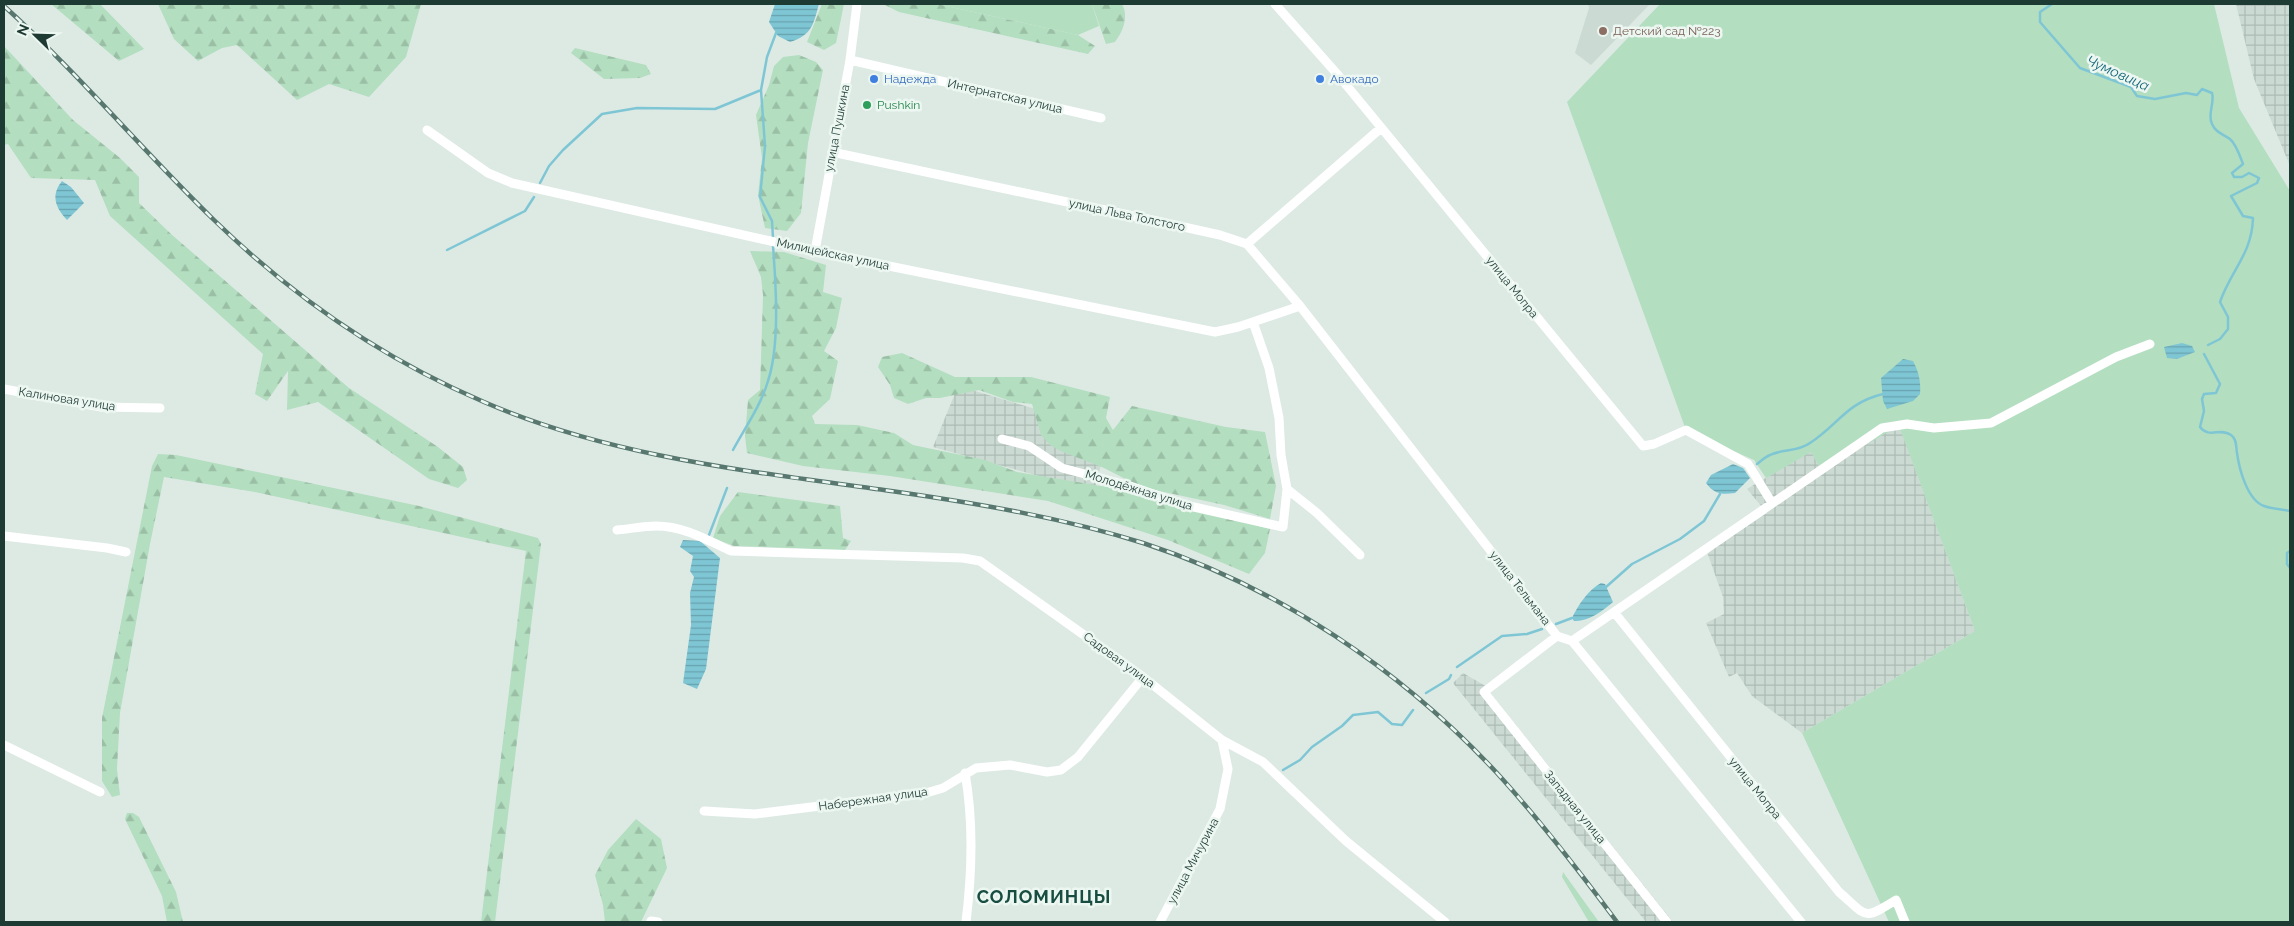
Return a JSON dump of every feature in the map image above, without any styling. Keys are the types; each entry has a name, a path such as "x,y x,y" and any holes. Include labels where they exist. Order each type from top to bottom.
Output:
{"street":[{"name":"улица Пушкина","path":"815,251 850,60 857,4"},
{"name":"улица Мопра","path":"1275,4 1381,128 1643,446 1654,444 1686,430 1748,464 1772,503"},
{"name":"Интернатская улица","path":"850,60 1101,118"},
{"path":"1247,244 1381,128"},
{"name":"Милицейская улица","path":"427,130 488,173 508,182 815,251 1215,332 1253,322 1300,306"},
{"name":"улица Льва Толстого","path":"832,152 1220,235 1247,244"},
{"name":"улица Тельмана","path":"1247,244 1300,306 1557,636 1572,640"},
{"path":"1253,322 1269,368 1278,411 1281,455 1287,489 1317,513 1360,555"},
{"path":"1801,922 1572,640 1882,428 1907,424 1934,428 1991,423 2116,357 2150,344"},
{"name":"Калиновая улица","path":"4,389 101,407 160,408"},
{"name":"Молодёжная улица","path":"1002,439 1029,446 1062,468 1130,486 1185,505 1282,527 1287,489"},
{"name":"Садовая улица","path":"617,530 658,526 686,531 702,536 731,551 963,558 980,562 1143,677 1222,740 1263,762 1346,841 1445,922"},
{"path":"4,536 126,552"},
{"name":"улица Мопра","path":"1614,612 1839,892 1865,914 1873,914 1896,900 1905,922"},
{"name":"Западная улица","path":"1557,636 1484,692 1667,922"},
{"name":"Набережная улица","path":"704,811 755,814 926,793 943,788 976,768 1010,765 1047,772 1061,770 1078,757 1143,677"},
{"name":"улица Мичурина","path":"1160,922 1220,809 1228,770 1222,740"},
{"path":"4,745 100,792"},
{"path":"966,773 970,796 972,876 966,922"}],"shaded area":[{"name":"Детский сад №223","path":"1588,4 1650,4 1591,65 1575,53 1589,8"},
{"path":"2236,4 2290,4 2290,166 2254,79"},
{"path":"958,386 1110,431 1094,491 933,447"},
{"path":"1899,425 1975,631 1802,733 1752,696 1737,673 1729,677 1706,623 1724,614 1723,597 1707,552 1767,513 1747,489 1811,451 1821,470"},
{"path":"1463,673 1484,685 1673,922 1646,922 1453,683"}],"green space":[{"path":"51,4 100,4 144,49 119,61"},
{"path":"158,4 421,4 406,57 369,97 329,84 297,100 237,45 222,48 198,61 174,39"},
{"path":"822,4 844,4 836,43 824,50 807,42"},
{"path":"883,4 937,4 1078,35 1095,46 1088,54 899,12"},
{"path":"937,4 1092,4 1099,26 1078,35"},
{"path":"1092,4 1122,4 1125,19 1115,42 1106,44"},
{"path":"1660,4 2214,4 2239,108 2290,191 2290,922 1889,922 1802,733 1975,631 1899,426 1821,470 1811,452 1766,478 1754,460 1686,430 1567,102"},
{"path":"4,46 73,120 120,158 139,177 139,203 171,234 349,388 438,447 463,467 467,480 458,488 429,479 318,402 287,410 288,371 267,401 255,394 263,354 110,216 95,180 31,178 8,144 4,145"},
{"path":"575,48 646,65 651,74 640,78 604,79 571,53"},
{"path":"799,55 816,62 823,70 808,143 801,213 787,231 765,228 758,195 762,158 756,115 769,85 774,66 783,57"},
{"path":"750,251 784,252 826,265 823,292 842,298 836,328 824,351 838,361 830,399 812,416 815,424 857,425 894,433 913,445 985,460 1017,472 1107,487 1270,529 1265,553 1249,574 1168,540 1048,501 890,476 803,466 747,453 745,436 748,400 760,390 763,295 761,277"},
{"path":"902,353 955,377 1031,377 1110,397 1106,418 1113,430 1132,406 1226,427 1265,432 1276,486 1270,519 1224,505 1141,487 1104,468 1063,452 1050,445 1041,435 1032,404 1013,402 979,390 940,398 926,398 908,404 894,398 890,385 878,367 882,357"},
{"path":"158,454 176,455 419,506 538,538 541,544 495,922 481,922 526,551 255,492 164,477 120,713 117,769 120,795 112,797 102,781 102,718 152,466"},
{"path":"738,492 840,506 843,538 851,541 845,550 734,546 713,538 720,516"},
{"path":"127,813 133,813 139,817 176,892 183,922 167,922 162,896 125,819"},
{"path":"636,819 661,839 667,868 641,922 605,922 603,905 595,875 608,850"},
{"path":"1563,872 1599,922 1589,922 1562,877"}],"water":[{"path":"775,4 819,4 815,18 807,32 790,42 778,36 769,22"},
{"path":"62,181 71,187 84,203 67,220 57,206 55,197 58,186"},
{"path":"2182,343 2192,346 2195,352 2177,359 2167,358 2164,347"},
{"path":"1903,359 1913,361 1915,365 1919,377 1920,394 1913,401 1887,409 1883,401 1881,378"},
{"path":"1733,464 1743,468 1750,478 1735,493 1719,493 1706,483 1711,475"},
{"path":"683,540 700,541 720,558 706,669 697,689 683,683 691,625 690,593 694,577 690,571 693,556 680,547"},
{"path":"1601,583 1605,584 1613,602 1590,618 1574,621 1572,618 1588,593"}],"waterway":[{"name":"Чумовица","path":"2052,4 2040,12 2040,22 2080,68 2131,87 2137,96 2155,99 2186,93 2197,95 2202,89 2212,93 2213,101 2210,116 2212,124 2232,141 2238,150 2243,164 2232,173 2234,177 2242,177 2249,173 2259,178 2257,183 2231,196 2243,216 2253,218 2252,231 2245,252 2220,302 2228,317 2228,329 2220,339 2208,345"},
{"path":"773,238 772,221 760,197 765,146 761,90 767,57 776,33"},
{"path":"540,183 549,166 563,150 602,114 637,108 715,109 761,90"},
{"path":"447,250 525,211 534,197"},
{"path":"733,450 761,399 772,366 776,333 773,246"},
{"name":"Чумовица","path":"2204,354 2220,384 2216,393 2204,394 2202,399 2204,411 2200,427 2207,432 2223,432 2233,437 2245,483 2258,503 2267,507 2290,511"},
{"path":"1757,464 1775,453 1805,446 1820,436 1851,408 1870,398 1883,394"},
{"path":"709,535 727,488"},
{"path":"1606,587 1632,564 1680,539 1704,521 1720,494"},
{"name":"Чумовица","path":"2290,551 2287,553 2287,564 2290,568"},
{"path":"1556,624 1572,618"},
{"path":"1457,667 1502,636 1527,634 1542,629"},
{"path":"1426,693 1449,679 1451,675"},
{"path":"1283,770 1300,760 1312,747 1342,726 1353,715 1378,712 1392,724 1402,725 1413,710"}],"railway":[{"path":"4,6 58,58 187,193 244,248 307,300 375,346 410,366 484,402 534,421 585,437 688,461 898,492 1052,519 1143,543 1193,561 1242,583 1334,635 1378,666 1459,734 1496,772 1528,809 1617,922"}],"place":[{"name":"Детский сад №223","path":"1603,31"},
{"name":"Надежда","path":"874,79"},
{"name":"Авокадо","path":"1320,79"},
{"name":"Pushkin","path":"867,105"}],"district":[{"name":"СОЛОМИНЦЫ","path":"1044,896"}]}
